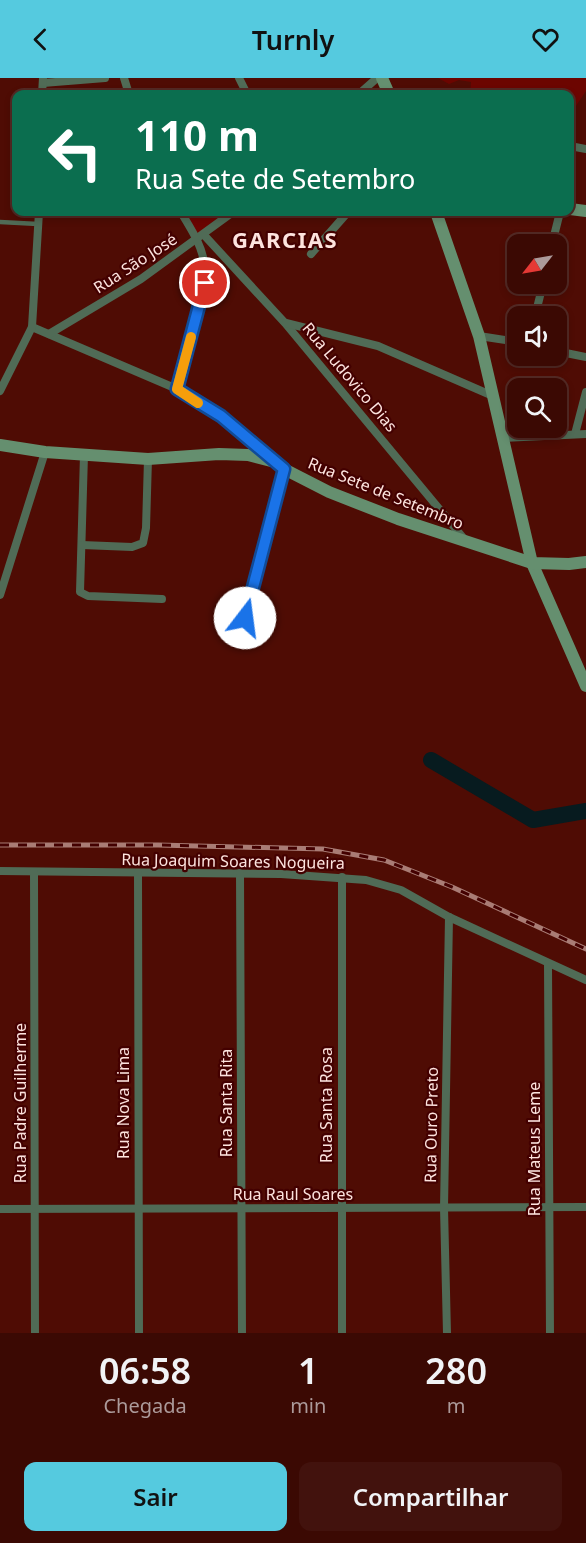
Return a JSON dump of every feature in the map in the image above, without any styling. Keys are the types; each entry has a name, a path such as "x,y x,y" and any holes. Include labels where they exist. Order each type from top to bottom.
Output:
{"street":[{"path":"43,81 105,78"},
{"path":"364,90 377,78"},
{"path":"0,391 32,327 39,216"},
{"path":"177,389 205,283 201,237 184,216"},
{"name":"Rua São José","path":"49,334 141,279 228,216"},
{"path":"311,254 344,216"},
{"path":"437,216 479,336 532,563 586,686"},
{"path":"554,234 559,216"},
{"name":"Rua Ludovico Dias","path":"201,237 285,323 468,543"},
{"path":"285,323 378,346 493,396"},
{"name":"Rua Sete de Setembro","path":"32,327 177,389 221,416 280,466 329,492 468,543 532,563 586,562"},
{"path":"479,336 507,340"},
{"path":"567,353 586,357"},
{"path":"574,434 586,392"},
{"path":"503,438 586,434"},
{"path":"0,444 45,452 148,459 235,454 280,466 245,618"},
{"path":"0,595 45,452"},
{"path":"84,455 80,592 83,596 162,599"},
{"path":"82,545 132,547 142,543 146,528 148,459"},
{"name":"Rua Joaquim Soares Nogueira","path":"0,871 240,873 342,877 395,888 449,917 586,980"},
{"name":"Rua Padre Guilherme","path":"34,873 35,1333"},
{"name":"Rua Nova Lima","path":"138,873 139,1333"},
{"name":"Rua Santa Rita","path":"240,873 242,1333"},
{"name":"Rua Santa Rosa","path":"342,877 342,1333"},
{"name":"Rua Ouro Preto","path":"447,1333 444,1208 449,917"},
{"name":"Rua Mateus Leme","path":"549,964 550,1333"},
{"name":"Rua Raul Soares","path":"0,1209 586,1207"}],"lane":[{"path":"0,222 38,224"}],"shaded area":[{"path":"438,78 586,78 586,91 574,109 574,90 470,90 471,82 459,80 449,84"},
{"path":"179,216 227,216 196,241"}],"waterway":[{"path":"431,760 533,820 586,811"}],"railway":[{"path":"0,845 158,845 323,849 384,860 452,887 586,949"}],"slow traffic":[{"path":"191,337 177,389 198,403"}],"district":[{"name":"GARCIAS","path":"285,240"}],"route":[{"path":"205,283 177,389 221,416 284,469 245,618"}]}
